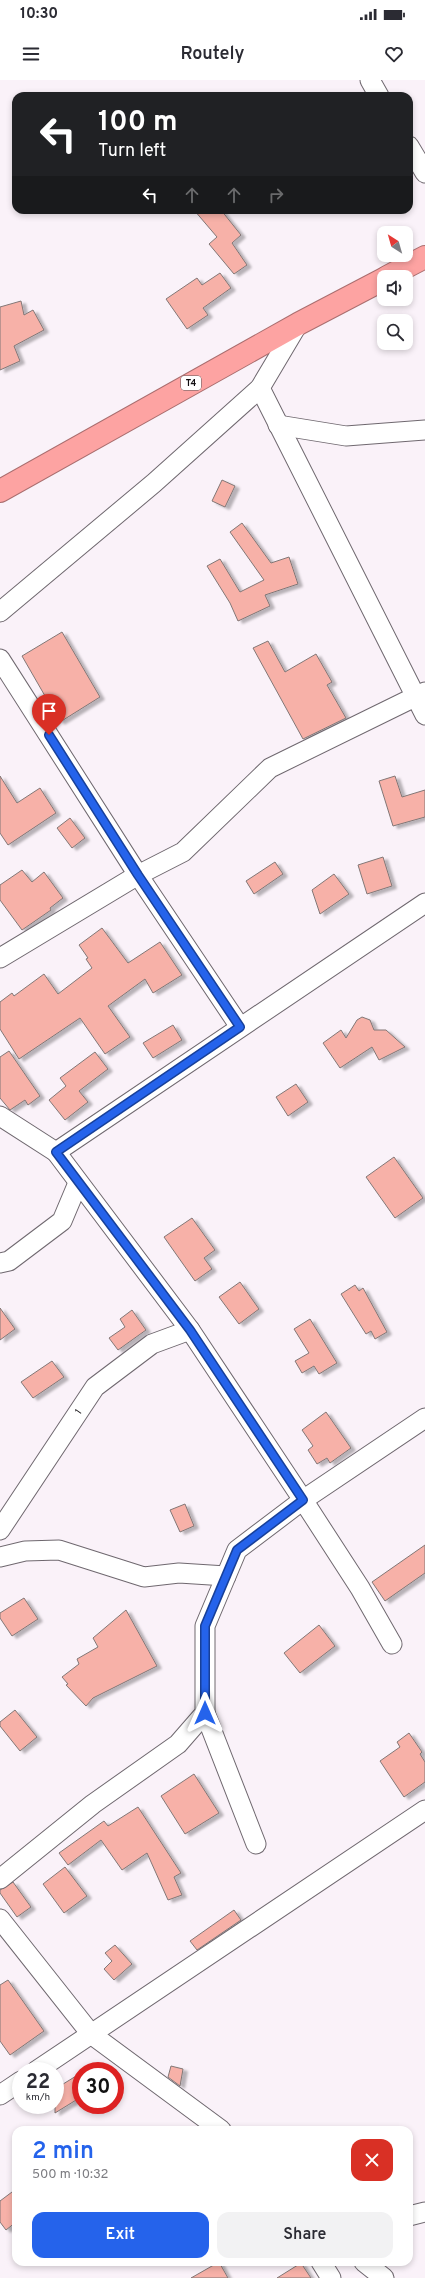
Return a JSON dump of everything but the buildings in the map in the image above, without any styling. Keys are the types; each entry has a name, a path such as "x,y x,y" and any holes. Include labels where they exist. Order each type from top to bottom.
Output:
{"highway":[{"path":"400,270 425,257"},
{"name":"T4","path":"0,491 298,324 377,283"}],"street":[{"path":"370,80 377,92"},
{"path":"413,153 425,173"},
{"path":"0,612 154,483 260,388 298,324"},
{"path":"260,388 420,694 425,714"},
{"path":"278,424 346,436 425,430"},
{"path":"0,659 138,875 240,1027"},
{"path":"0,958 138,875 183,852 270,768 420,694"},
{"path":"56,1152 425,903"},
{"path":"0,1116 56,1152 190,1330 360,1588 392,1644"},
{"path":"0,1263 9,1261 62,1221 78,1183"},
{"name":"1","path":"0,1530 95,1387 152,1344 190,1330"},
{"path":"256,1844 205,1713 205,1626 237,1550 303,1500 425,1418"},
{"path":"0,1557 25,1551 59,1550 144,1577 179,1573 226,1576"},
{"path":"0,1879 93,1804 178,1744 205,1713"},
{"path":"49,2062 425,1810"},
{"path":"0,1919 91,2034 216,2126"},
{"path":"0,2095 12,2087"},
{"path":"413,2215 425,2212"},
{"path":"324,2266 331,2278"},
{"path":"369,2266 384,2278"}],"route":[{"path":"49,735 138,875 240,1027 56,1152 190,1330 303,1500 237,1550 205,1626 205,1713"}]}
